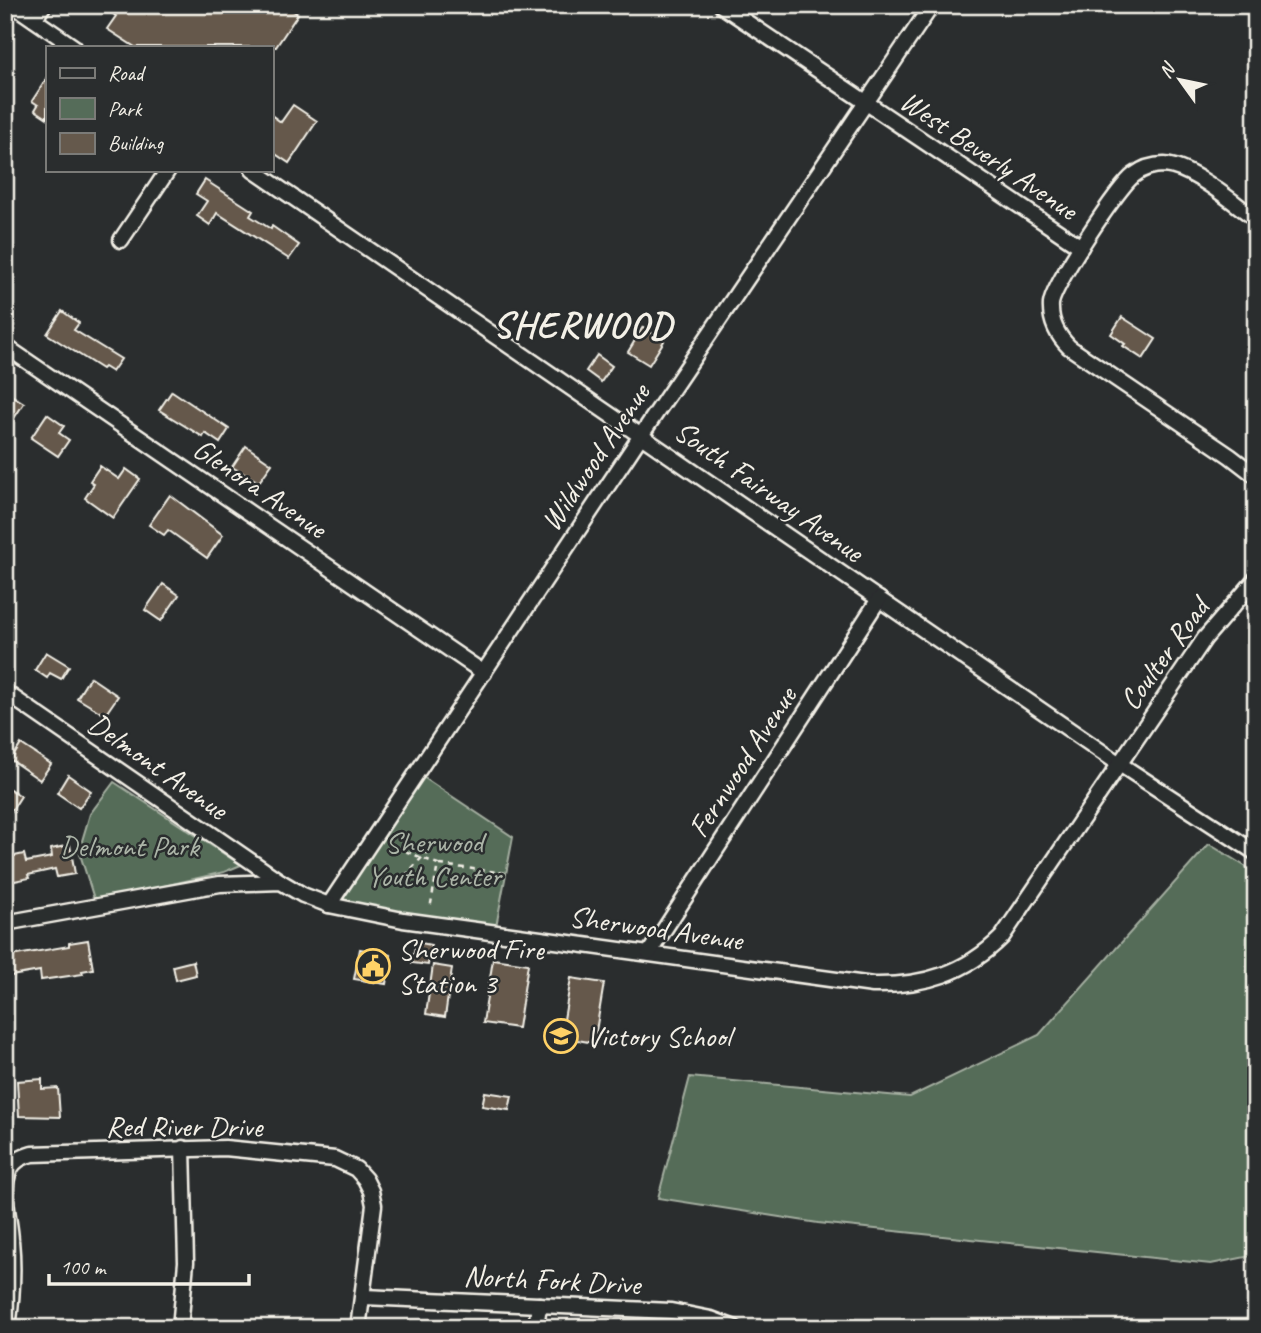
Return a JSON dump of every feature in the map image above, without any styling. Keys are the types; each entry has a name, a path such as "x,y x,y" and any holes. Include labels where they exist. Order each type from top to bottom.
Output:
{"street":[{"path":"13,5 73,46"},
{"path":"34,19 44,5"},
{"name":"West Beverly Avenue","path":"721,5 1081,247 1054,292 1051,305 1052,318 1063,341 1256,476"},
{"name":"Wildwood Avenue","path":"329,905 641,435 932,5"},
{"path":"1081,247 1123,186 1134,175 1152,166 1185,170 1256,219"},
{"path":"121,240 166,172"},
{"name":"South Fairway Avenue","path":"256,172 1118,763 1256,853"},
{"name":"Glenora Avenue","path":"5,346 484,673"},
{"name":"Coulter Road","path":"1118,763 1205,638 1256,579"},
{"name":"Fernwood Avenue","path":"649,953 879,599"},
{"name":"Delmont Avenue","path":"5,692 281,882"},
{"name":"Sherwood Avenue","path":"5,923 220,884 281,882 303,895 329,905 428,923 873,985 919,983 955,972 973,962 1002,937 1118,763"},
{"path":"180,1328 186,1262 183,1148"},
{"name":"Red River Drive","path":"8,1328 12,1240 6,1193 10,1169 16,1161 32,1154 183,1148 225,1148 335,1159 356,1168 372,1191 374,1205 358,1328"},
{"name":"North Fork Drive","path":"363,1297 671,1311 711,1319 735,1328"},
{"path":"536,1328 539,1305"}],"path":[{"path":"405,876 437,841"},
{"path":"397,848 438,864 506,873"},
{"path":"428,923 438,864"},
{"path":"1256,1051 1251,1055 1256,1060"}],"green space":[{"name":"Sherwood Youth Center","path":"417,773 513,837 495,932 329,905"},
{"name":"Delmont Park","path":"114,782 241,865 224,872 95,902 79,851 90,814"},
{"path":"1209,844 1256,873 1256,1255 1211,1264 818,1223 658,1198 690,1077 910,1097 1039,1035"}],"building":[{"path":"100,5 284,5 298,14 276,47 133,46 107,29 116,16"},
{"path":"46,80 46,117 35,110 38,105 32,101"},
{"path":"293,105 317,121 289,163 273,152 273,116 281,122"},
{"path":"205,180 253,211 250,216 271,229 272,226 299,245 289,259 217,213 210,225 197,216 207,201 196,194"},
{"path":"62,311 79,323 74,330 121,359 112,372 104,367 102,369 47,334"},
{"path":"1122,317 1156,339 1143,359 1111,334"},
{"path":"643,327 664,341 649,365 628,352"},
{"path":"597,355 612,366 601,382 586,371"},
{"path":"5,391 24,403 5,432"},
{"path":"172,391 229,429 220,443 205,433 203,437 159,410"},
{"path":"47,414 64,426 59,433 69,440 58,456 31,438"},
{"path":"246,446 272,464 259,482 232,467"},
{"path":"100,466 119,479 126,469 140,479 113,518 85,498 94,484 90,481"},
{"path":"170,495 223,535 207,558 168,530 164,535 149,525"},
{"path":"163,584 179,595 161,621 145,610"},
{"path":"46,652 69,666 61,679 50,673 47,678 35,670"},
{"path":"90,677 118,696 105,715 77,698"},
{"path":"21,744 51,764 40,780 11,760"},
{"path":"68,775 91,791 79,808 57,793"},
{"path":"5,786 21,796 5,821"},
{"path":"70,845 75,874 57,877 55,869 5,883 5,858 24,854 26,862 52,857 51,849"},
{"path":"88,940 93,969 82,971 83,974 41,980 40,971 5,977 5,957"},
{"path":"416,942 431,945 428,965 412,963"},
{"path":"360,949 391,955 386,984 354,979"},
{"path":"493,959 528,964 518,1028 483,1023"},
{"path":"193,961 196,975 176,980 173,966"},
{"path":"433,965 452,968 445,1017 426,1014"},
{"path":"571,978 604,983 594,1043 561,1037"},
{"path":"42,1079 42,1089 58,1088 60,1117 19,1116 17,1081"},
{"path":"485,1092 512,1096 509,1110 482,1106"}],"place":[{"name":"Sherwood Fire Station 3","path":"373,966"},
{"name":"Victory School","path":"561,1036"}],"district":[{"name":"SHERWOOD","path":"583,324"}]}
